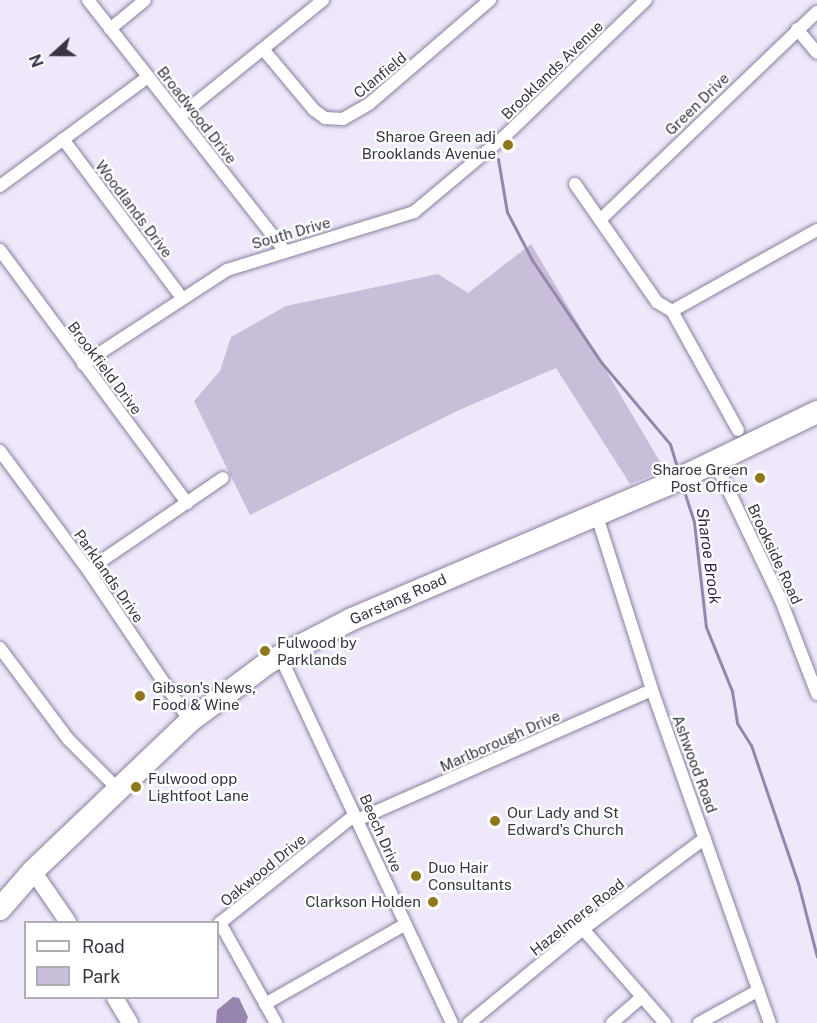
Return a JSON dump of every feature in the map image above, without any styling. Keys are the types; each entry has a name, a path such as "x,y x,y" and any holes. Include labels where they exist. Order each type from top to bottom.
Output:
{"highway":[{"name":"Garstang Road","path":"0,909 33,871 190,721 280,656 352,620 596,513 666,485 817,412"},
{"name":"Garstang Road","path":"0,888 33,871"}],"street":[{"name":"Broadwood Drive","path":"88,0 283,249"},
{"path":"110,29 144,0"},
{"path":"180,116 323,0"},
{"name":"Clanfield","path":"263,49 314,110 325,118 343,118 369,104 490,0"},
{"name":"Brooklands Avenue","path":"505,136 646,0"},
{"name":"Green Drive","path":"600,220 817,12"},
{"path":"796,30 817,53"},
{"path":"0,186 148,77"},
{"name":"South Drive","path":"83,364 181,297 227,270 283,249 409,215 505,136"},
{"name":"Woodlands Drive","path":"63,139 181,297"},
{"path":"575,184 657,302 672,310 738,430"},
{"path":"672,310 817,230"},
{"name":"Brookfield Drive","path":"0,250 187,503"},
{"name":"Parklands Drive","path":"0,452 88,570 190,721"},
{"name":"Brookside Road","path":"715,462 780,598 816,687"},
{"path":"88,570 223,478"},
{"name":"Ashwood Road","path":"596,513 652,690 770,1023"},
{"path":"0,648 68,739 119,790"},
{"name":"Beech Drive","path":"280,656 359,819 404,925 452,1023"},
{"name":"Marlborough Drive","path":"359,819 652,690"},
{"name":"Oakwood Drive","path":"276,1023 220,923 351,818 359,819"},
{"name":"Hazelmere Road","path":"470,1023 583,929 705,838"},
{"path":"33,871 67,921"},
{"path":"265,1004 404,925"},
{"path":"583,929 665,1023"},
{"path":"699,1023 759,990"},
{"path":"612,1023 642,997"},
{"path":"116,999 128,1022"}],"green space":[{"path":"531,244 665,470 630,484 556,368 457,411 250,515 194,401 220,371 231,337 286,306 438,274 468,293"}],"shaded area":[{"path":"233,997 239,998 248,1017 246,1023 216,1023 217,1010"}],"waterway":[{"name":"Sharoe Brook","path":"498,159 507,212 532,260 601,362 670,444 678,470"},
{"name":"Sharoe Brook","path":"683,488 694,522 706,627 732,691 737,723 751,745 798,883 817,957"}],"place":[{"name":"Sharoe Green adj Brooklands Avenue","path":"508,145"},
{"name":"Sharoe Green Post Office","path":"760,478"},
{"name":"Fulwood by Parklands","path":"265,651"},
{"name":"Gibson's News, Food & Wine","path":"140,696"},
{"name":"Fulwood opp Lightfoot Lane","path":"136,787"},
{"name":"Our Lady and St Edward's Church","path":"495,821"},
{"name":"Duo Hair Consultants","path":"416,876"},
{"name":"Clarkson Holden","path":"433,902"}]}
